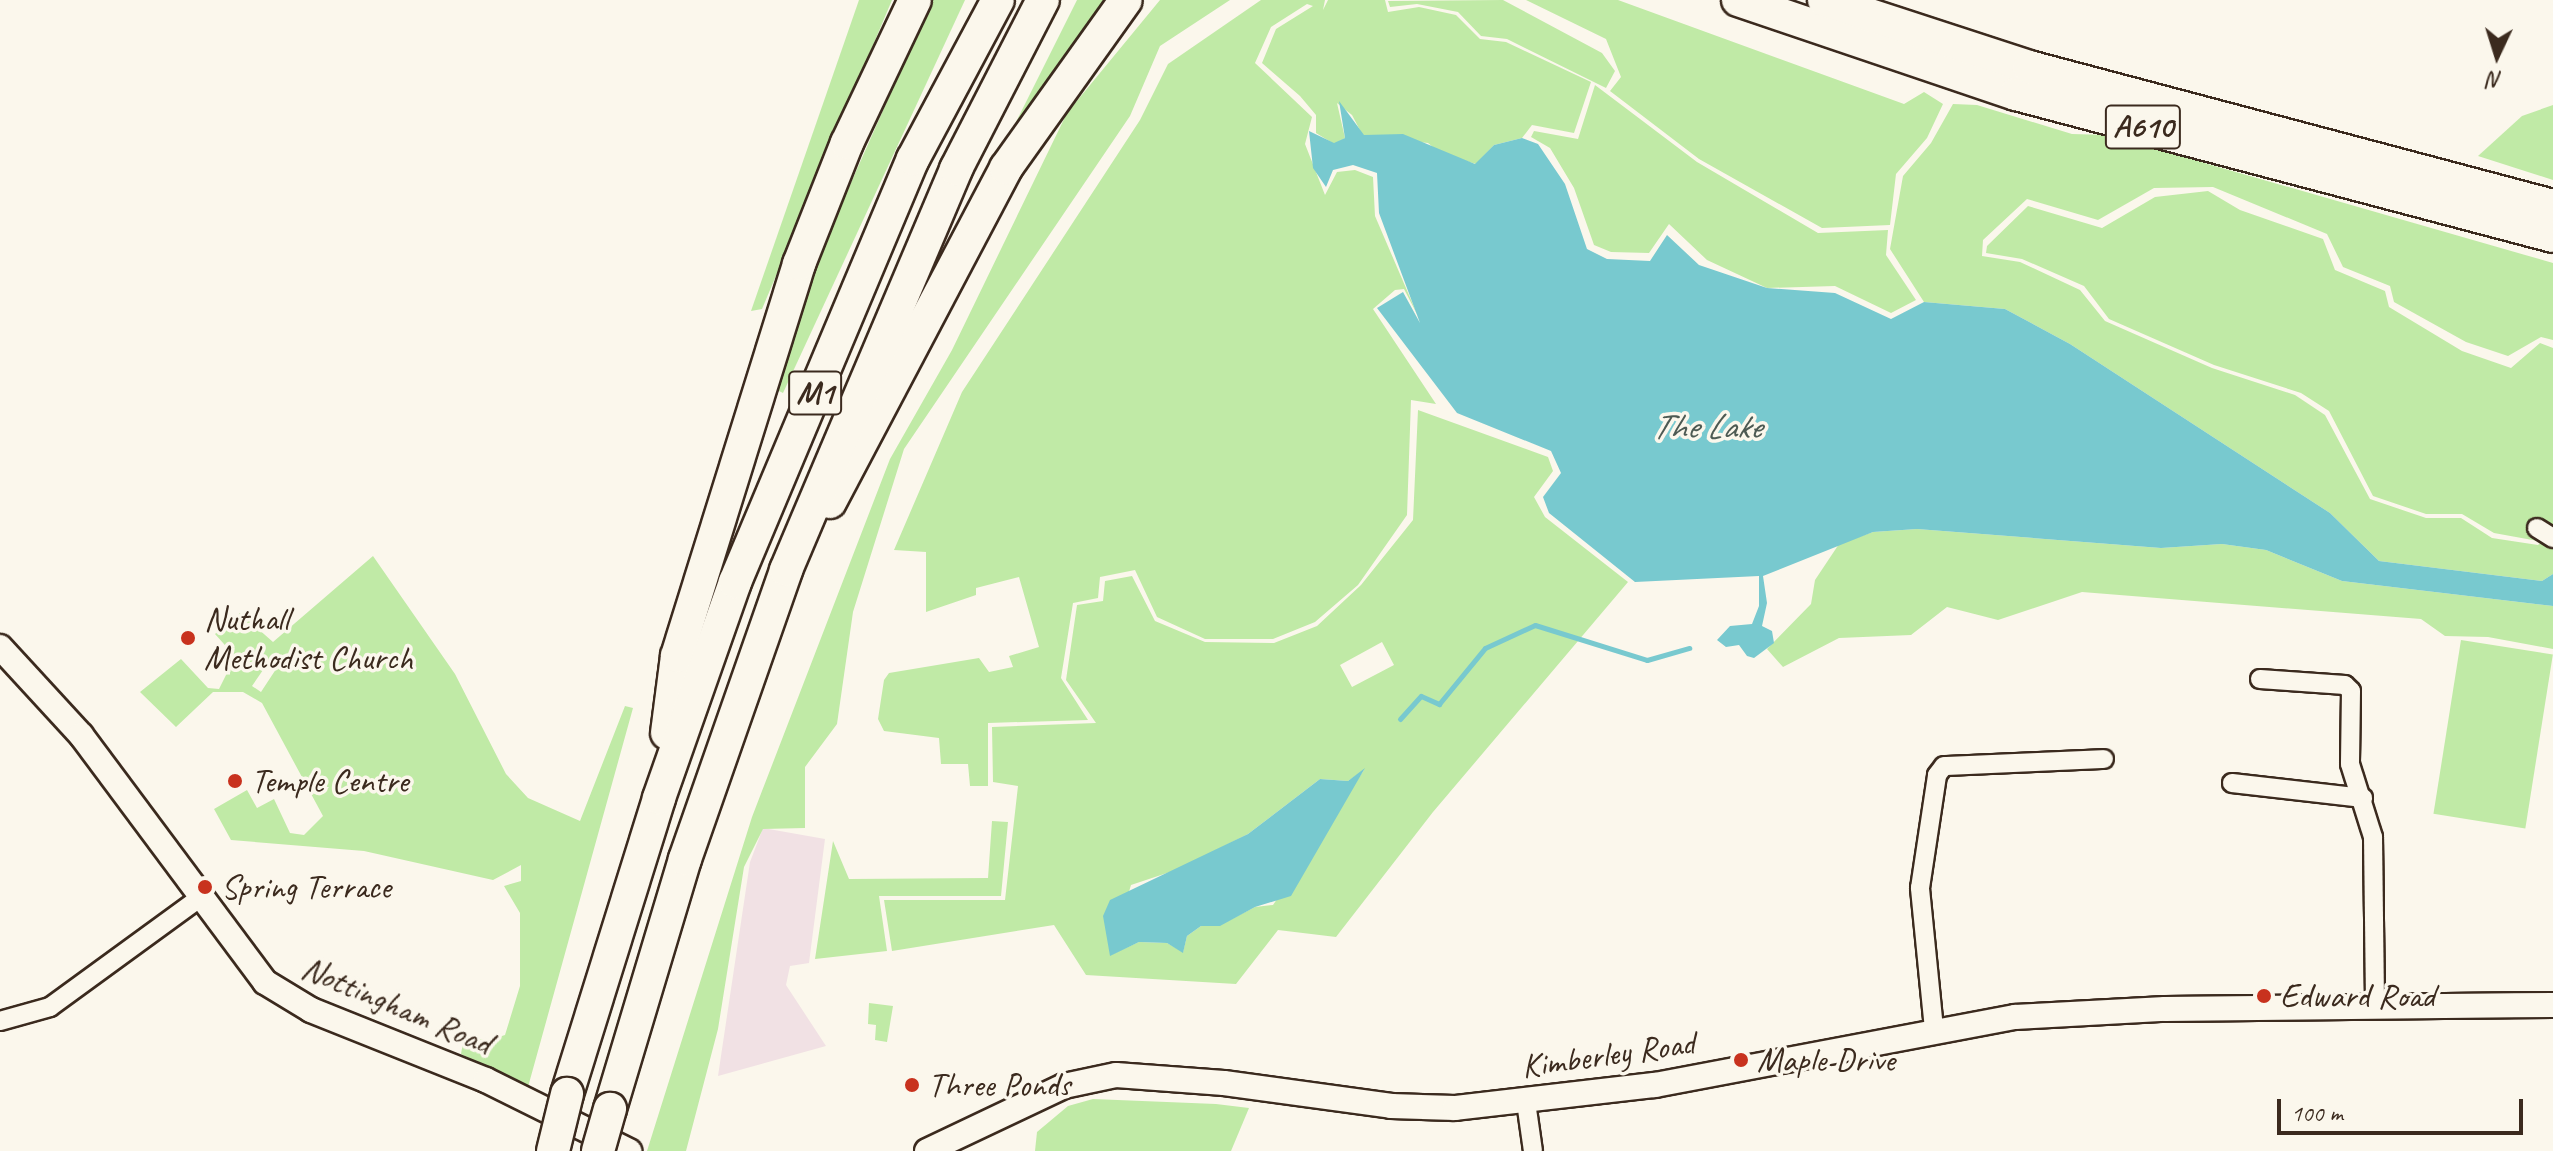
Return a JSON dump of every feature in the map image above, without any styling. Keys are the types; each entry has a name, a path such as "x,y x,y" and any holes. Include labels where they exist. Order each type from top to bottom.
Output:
{"highway":[{"path":"659,798 677,656 799,264 847,143 915,0"},
{"name":"M1","path":"553,1151 567,1094 659,798 735,582 913,159 998,0"},
{"name":"M1","path":"598,1151 685,859 786,570 956,169 1043,0"},
{"name":"M1","path":"786,570 853,466 1006,168 1126,0"},
{"name":"A610","path":"1738,0 2016,94 2553,236"},
{"name":"A610","path":"1824,0 2043,71 2553,206"}],"street":[{"name":"Nottingham Road","path":"0,647 81,735 247,965 280,993 486,1080 629,1151"},
{"path":"2260,679 2345,685 2351,691 2350,764 2373,837 2375,1006"},
{"path":"1934,1029 1920,888 1937,775 1944,766 2104,759"},
{"path":"2232,783 2363,798"},
{"path":"0,1021 50,1007 198,899"},
{"name":"Kimberley Road","path":"927,1151 1064,1086 1116,1075 1224,1083 1391,1106 1526,1102 1655,1085 1934,1029 2093,1012 2553,1005"},
{"path":"1526,1102 1533,1151"}],"shaded area":[{"path":"763,828 825,839 809,963 790,966 786,985 826,1046 718,1076 750,862"}],"green space":[{"path":"859,0 892,0 762,309 751,311"},
{"path":"932,0 965,0 783,393 777,390 807,282"},
{"path":"1077,0 1111,0 1008,138"},
{"path":"1160,0 1230,0 1160,46 1130,116 904,449 853,612 837,724 805,767 805,828 763,829 744,867 718,1029 686,1151 647,1151 752,817 890,459 952,350 1067,113"},
{"path":"1261,0 1325,0 1323,10 1328,0 1385,0 1388,12 1419,7 1456,15 1480,39 1506,42 1591,82 1574,133 1532,125 1522,138 1494,145 1476,164 1440,153 1428,143 1363,136 1352,115 1337,103 1345,138 1334,144 1316,133 1316,115 1300,96 1262,63 1276,29 1313,6 1307,4 1271,27 1255,63 1312,117 1305,144 1325,195 1337,172 1355,170 1373,177 1375,216 1418,316 1404,289 1395,290 1373,309 1436,404 1411,400 1407,515 1358,585 1315,622 1273,639 1205,639 1157,617 1135,570 1100,577 1098,598 1073,603 1061,678 1088,720 988,723 988,786 970,786 968,764 941,764 939,738 884,731 878,719 884,680 889,673 979,658 989,672 1013,667 1009,656 1039,647 1019,577 976,588 976,595 926,612 926,552 894,550 962,392 1140,120 1168,64"},
{"path":"1503,0 1602,53 1615,71 1606,88 1507,39 1481,36 1458,12 1417,4 1390,7 1388,1"},
{"path":"1526,0 1618,0 1904,104 1924,92 1943,104 1927,138 1896,174 1890,225 1822,228 1699,159 1610,91 1621,77 1606,39"},
{"path":"1595,85 1697,162 1818,233 1888,230 1886,255 1916,300 1891,313 1835,286 1767,288 1707,260 1669,224 1649,253 1611,252 1594,245 1574,188 1550,148 1531,137 1534,131 1578,139"},
{"path":"1953,104 1977,105 2072,134 2107,135 2553,263 2553,340 2541,337 2508,356 2466,342 2394,302 2390,286 2343,267 2327,234 2213,187 2154,188 2098,220 2027,199 1983,240 1982,256 2020,262 2080,290 2105,321 2212,368 2295,395 2325,415 2370,499 2426,518 2461,518 2492,538 2538,545 2553,531 2553,574 2542,581 2379,561 2330,513 2070,344 2005,309 1924,302 1890,249 1903,176 1931,143"},
{"path":"2553,105 2553,180 2478,156 2522,116"},
{"path":"2208,191 2240,210 2323,239 2335,270 2385,291 2389,307 2462,351 2511,368 2540,343 2553,348 2553,525 2538,541 2494,533 2462,514 2426,514 2373,496 2329,411 2301,393 2214,365 2109,319 2084,286 2022,259 1986,253 1987,246 2028,206 2102,228 2155,197"},
{"path":"1418,410 1548,457 1553,471 1534,497 1545,517 1628,582 1433,812 1336,937 1278,930 1236,984 1086,975 1054,925 892,951 884,900 1005,900 1018,786 993,782 992,727 1096,723 1066,680 1077,605 1103,601 1105,581 1132,576 1155,621 1205,642 1274,643 1317,626 1361,585 1413,520","holes":["1382,642 1394,665 1352,687 1340,665","1364,770 1273,905 1255,907 1220,925 1201,926 1187,936 1183,952 1167,943 1139,942 1110,955 1131,885 1179,869 1248,834 1320,779 1348,781"]},
{"path":"1917,529 2161,548 2222,544 2266,550 2342,581 2553,606 2553,649 2488,637 2445,636 2421,619 2082,592 1998,620 1947,607 1911,635 1839,638 1783,667 1767,649 1811,604 1815,580 1839,544 1873,532"},
{"path":"373,556 455,674 506,774 528,798 580,821 625,706 633,708 528,1087 461,1054 464,1037 489,1040 505,1035 520,986 520,913 504,886 521,881 521,865 493,880 364,851 231,840 214,809 247,790 257,808 274,799 290,833 304,835 323,816 262,703 243,692 213,692 176,727 140,692 181,659 208,688 219,689 228,671 221,662 232,653 215,634 240,613 273,642","holes":["272,657 280,663 261,692 252,686"]},
{"path":"2461,640 2553,655 2525,828 2433,814"},
{"path":"992,821 1008,822 1001,896 879,896 887,951 815,959 833,841 849,879 988,878"},
{"path":"869,1003 893,1006 887,1042 875,1040 876,1025 868,1024"},
{"path":"1093,1099 1249,1108 1231,1151 1035,1151 1037,1132 1068,1106"}],"water":[{"name":"The Lake","path":"1339,101 1364,135 1403,134 1475,164 1494,145 1522,138 1538,144 1565,184 1587,249 1607,259 1650,261 1667,235 1699,265 1767,288 1835,293 1891,319 1924,302 2005,309 2070,344 2330,513 2379,561 2542,581 2553,574 2553,606 2342,581 2266,550 2222,544 2161,548 1917,529 1873,532 1763,576 1767,603 1762,626 1772,631 1774,643 1754,658 1747,656 1739,645 1726,647 1717,640 1730,626 1752,624 1759,606 1759,576 1635,582 1549,513 1543,497 1561,473 1551,451 1457,413 1377,308 1403,292 1420,323 1379,213 1377,173 1353,165 1333,170 1326,187 1313,168 1309,131 1334,143 1345,138"},
{"path":"1365,768 1291,896 1255,907 1220,926 1201,926 1187,936 1183,953 1167,943 1139,942 1110,956 1103,916 1110,900 1248,834 1320,779 1348,781"}],"waterway":[{"path":"1400,719 1421,696 1439,704 1485,648 1535,625 1647,660 1689,648"}],"place":[{"name":"Nuthall Methodist Church","path":"188,638"},
{"name":"Temple Centre","path":"235,781"},
{"name":"Spring Terrace","path":"205,887"},
{"name":"Edward Road","path":"2264,996"},
{"name":"Maple Drive","path":"1741,1060"},
{"name":"Three Ponds","path":"912,1085"}]}
